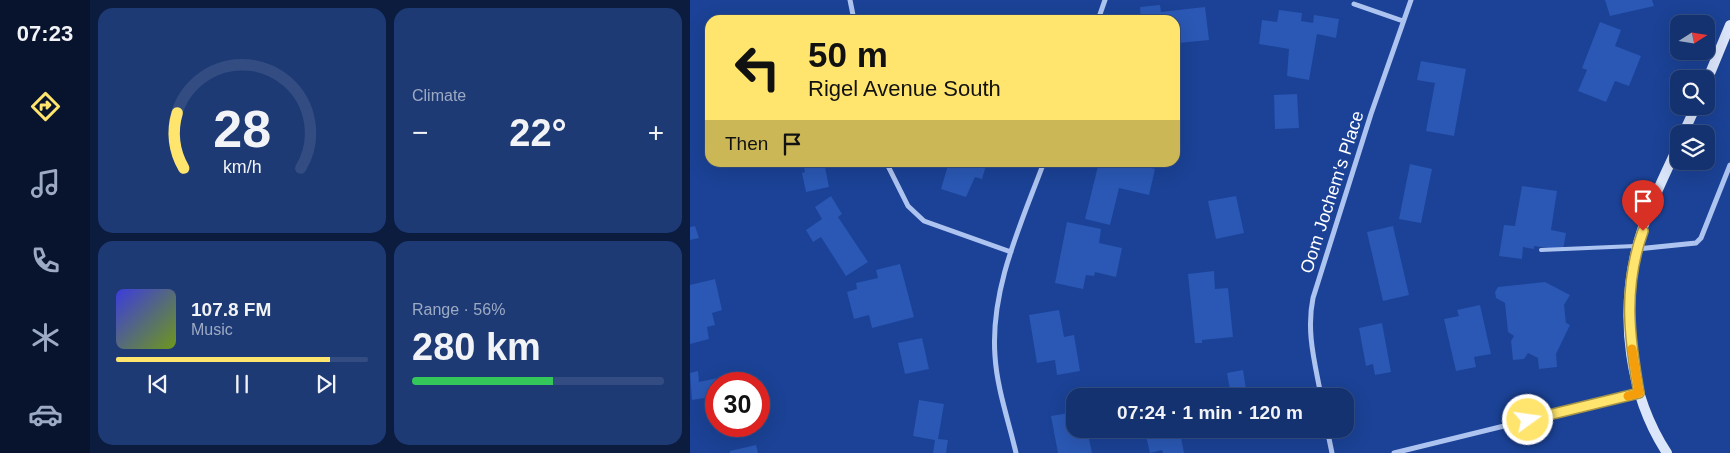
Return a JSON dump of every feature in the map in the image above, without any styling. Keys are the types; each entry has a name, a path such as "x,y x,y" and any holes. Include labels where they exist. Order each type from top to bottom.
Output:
{"main road":[{"path":"1711,70 1730,25"},
{"path":"1667,453 1656,436 1639,393 1632,354 1628,308 1637,247 1654,200 1670,164"}],"street":[{"path":"850,0 853,15"},
{"path":"1100,15 1105,0"},
{"name":"Oom Jochem's Place","path":"1320,388 1310,335 1309,316 1313,298 1411,0"},
{"path":"1354,4 1403,21"},
{"path":"1637,247 1696,243 1701,238 1730,165"},
{"path":"888,167 908,206 924,221 1011,252"},
{"path":"1016,453 995,358 998,304 1011,252 1042,167"},
{"path":"1397,453 1639,393"},
{"path":"1329,438 1332,453"}],"lane":[{"path":"1541,250 1637,247"}],"building":[{"path":"1605,0 1652,0 1654,6 1610,16"},
{"path":"1160,5 1161,12 1205,7 1209,40 1180,43 1180,15 1141,15 1140,7"},
{"path":"1279,10 1302,13 1301,21 1313,23 1314,15 1339,19 1336,38 1317,34 1309,80 1287,76 1289,49 1259,44 1262,20 1277,22"},
{"path":"1600,22 1621,30 1615,46 1641,56 1629,86 1615,81 1606,102 1578,91 1587,70 1582,68"},
{"path":"1421,61 1466,69 1454,136 1426,131 1435,83 1417,80"},
{"path":"1297,94 1299,128 1275,129 1274,95"},
{"path":"1410,164 1432,169 1421,223 1399,219"},
{"path":"804,167 825,167 829,187 806,192 802,173 805,172"},
{"path":"948,167 986,167 982,179 975,177 966,197 941,189"},
{"path":"1098,167 1147,167 1155,169 1149,195 1119,188 1110,225 1085,219"},
{"path":"1522,186 1557,191 1551,230 1566,233 1563,250 1534,246 1534,249 1523,247 1522,259 1499,256 1504,225 1515,226"},
{"path":"831,196 842,214 838,217 868,262 846,276 821,237 813,242 806,230 822,219 815,207"},
{"path":"1236,196 1244,233 1216,239 1208,201"},
{"path":"1067,222 1101,229 1099,243 1122,248 1116,277 1095,272 1094,276 1086,275 1083,289 1055,283"},
{"path":"695,226 699,238 690,240 690,227"},
{"path":"1393,226 1409,295 1383,301 1367,232"},
{"path":"900,264 914,317 872,328 869,315 854,319 847,292 857,289 856,283 878,278 876,270"},
{"path":"1214,271 1215,289 1228,288 1233,337 1202,340 1202,343 1195,343 1188,274"},
{"path":"715,279 722,310 712,313 715,325 707,327 709,339 690,344 690,285"},
{"path":"1545,282 1570,295 1564,305 1566,323 1570,325 1556,354 1557,367 1539,369 1538,358 1528,353 1524,359 1513,360 1511,341 1514,336 1508,332 1505,303 1496,298 1495,292 1498,287"},
{"path":"1480,305 1491,354 1474,357 1476,367 1456,371 1444,319 1459,316 1457,310"},
{"path":"1059,310 1064,337 1074,335 1080,371 1057,375 1055,360 1037,363 1029,315"},
{"path":"1382,323 1391,372 1375,375 1373,364 1366,366 1359,328"},
{"path":"922,338 929,369 905,374 898,343"},
{"path":"1243,370 1246,388 1230,388 1227,373"},
{"path":"698,371 699,382 705,381 705,398 692,400 690,373"},
{"path":"919,400 944,404 938,439 948,440 946,453 933,453 935,440 913,436"},
{"path":"1066,414 1066,438 1089,438 1092,453 1058,453 1051,416"},
{"path":"1146,438 1181,438 1184,453 1163,453 1162,450 1150,453"},
{"path":"756,445 758,453 730,453 730,451"}],"slow traffic":[{"path":"1628,396 1639,393 1632,349"}],"route":[{"path":"1528,420 1639,393 1632,354 1628,308 1636,249 1643,231"}]}
